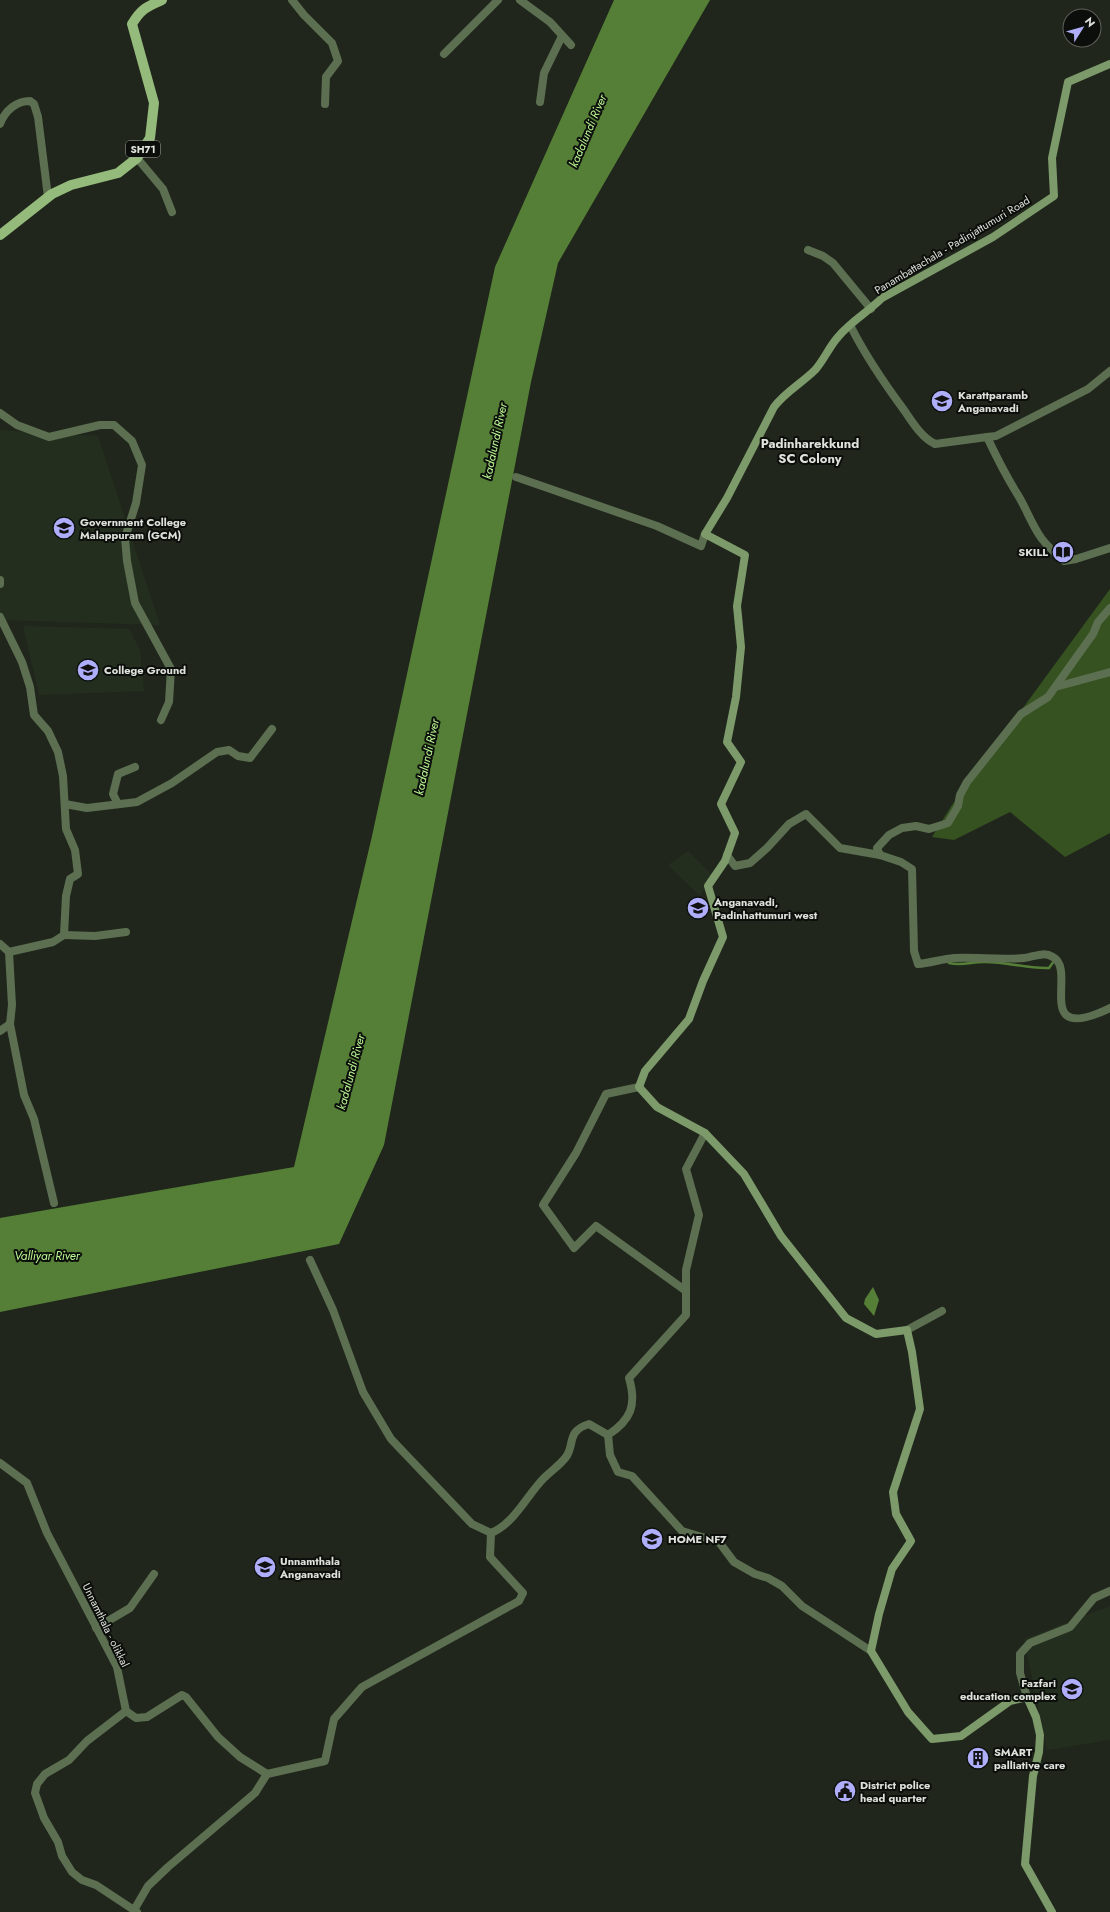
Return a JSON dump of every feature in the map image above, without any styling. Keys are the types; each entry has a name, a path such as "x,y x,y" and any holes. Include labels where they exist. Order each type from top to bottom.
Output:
{"main road":[{"name":"SH71","path":"0,235 48,197 71,185 118,173 137,158 150,138 154,103 132,24 139,12 146,6 162,0"},
{"name":"Panambattachala - Padinjattumuri Road","path":"705,534 727,498 781,396 797,386 816,369 838,336 882,298 992,237 1054,196 1052,158 1068,82 1110,64"},
{"path":"705,534 745,555 737,606 741,647 737,690 726,742 741,762 721,804 735,832 725,861 708,886 723,937 703,981 689,1019 645,1071 639,1087 658,1107 705,1133 744,1174 781,1236 846,1318 876,1334 907,1330 912,1352 920,1409 893,1492 896,1514 911,1541 892,1569 879,1614 871,1651 908,1712 932,1739 961,1736 1010,1701 1027,1697 1036,1717 1040,1735 1039,1752 1034,1776 1025,1864 1052,1912"}],"street":[{"path":"292,0 304,15 332,43 338,61 326,77 325,104"},
{"path":"444,54 498,0"},
{"path":"520,0 538,12 571,45"},
{"path":"540,102 544,73 562,36"},
{"path":"0,124 2,118 15,104 30,100 34,104 38,117 48,197"},
{"path":"137,158 164,189 172,212"},
{"path":"808,250 823,256 833,263 871,309"},
{"path":"850,325 885,384 913,422 931,442 935,444 996,436 1088,389 1110,370"},
{"path":"0,413 17,425 49,437 100,425 114,425 132,441 142,465 136,503 125,538 127,561 135,603 171,669 170,702 161,720"},
{"path":"987,437 1009,482 1017,492 1033,524 1042,539 1054,552 1064,561 1076,559 1110,548"},
{"path":"516,478 657,526 701,546 705,534"},
{"path":"880,855 877,848 889,835 902,828 916,826 929,829 948,823 958,806 960,795 967,782 1021,714 1048,697 1093,634 1098,622 1110,608"},
{"path":"0,617 22,662 30,687 34,715 48,731 58,752 65,804 66,829 75,850 78,874 70,879 66,896 64,935"},
{"path":"1060,682 1059,686 1110,672"},
{"path":"65,804 86,808 137,802 157,792 217,752 229,750 238,756 250,758 272,729"},
{"path":"118,804 113,794 118,774 136,767"},
{"path":"727,855 735,866 750,863 789,824 806,814 840,848 880,855 901,862 912,869 914,951 918,964 955,958 1026,958 1041,954 1049,955 1055,957 1061,966 1061,996 1065,1013 1070,1018 1084,1019 1110,1008"},
{"path":"9,952 53,942 64,935 95,936 126,932"},
{"path":"0,944 9,952 12,998 10,1024 24,1095 34,1119 54,1203"},
{"path":"0,1032 10,1024"},
{"path":"639,1087 606,1094 576,1153 543,1205 574,1248 596,1226 686,1291"},
{"path":"608,1435 620,1427 631,1412 633,1393 628,1378 686,1315 686,1270 699,1215 686,1169 705,1133"},
{"path":"310,1260 333,1310 363,1392 391,1439 472,1524 491,1533 502,1529 543,1479 567,1456 572,1438 582,1426 589,1424 608,1435"},
{"path":"907,1330 942,1311"},
{"path":"608,1435 610,1455 618,1472 632,1476 682,1531 719,1542 734,1562 755,1574 768,1578 782,1586 802,1606 871,1651"},
{"name":"Unnamthala - olikkal","path":"0,1462 28,1483 47,1533 117,1667 126,1711"},
{"path":"268,1774 240,1757 218,1737 186,1697 182,1695 147,1716 136,1718 126,1711 87,1741 69,1760 45,1774 37,1784 35,1793 44,1818 58,1842 62,1856 72,1872 82,1880 96,1885 135,1911 148,1886 168,1866 255,1793 268,1774 325,1761 334,1718 362,1687 519,1601 523,1593 490,1557 491,1533"},
{"path":"96,1628 130,1608 154,1574"},
{"path":"1027,1697 1020,1673 1020,1654 1030,1643 1070,1627 1094,1598 1110,1591"}],"shaded area":[{"name":"Government College Malappuram (GCM)","path":"0,430 98,436 160,625 0,620"},
{"path":"1110,589 1110,833 1065,857 1010,812 954,840 932,837 952,805"},
{"name":"College Ground","path":"23,626 129,629 140,650 144,691 39,695"},
{"path":"688,851 712,875 700,896 668,865"},
{"name":"Fazfari education complex","path":"1110,1606 1110,1740 1047,1750 1024,1639"}],"water":[{"name":"Valliyar River","path":"614,0 710,0 558,263 531,382 384,1145 339,1244 0,1312 0,1218 294,1167 372,836 495,267"},
{"path":"873,1287 879,1300 874,1316 864,1304 865,1299"}],"waterway":[{"path":"949,963 966,964 991,962 1049,968 1054,961"}],"place":[{"name":"Karattparamb Anganavadi","path":"942,401"},
{"name":"Government College Malappuram (GCM)","path":"64,528"},
{"name":"SKILL","path":"1063,552"},
{"name":"College Ground","path":"88,670"},
{"name":"Anganavadi, Padinhattumuri west","path":"698,908"},
{"name":"HOME NF7","path":"652,1539"},
{"name":"Unnamthala Anganavadi","path":"265,1567"},
{"name":"Fazfari education complex","path":"1072,1689"},
{"name":"SMART palliative care","path":"978,1758"},
{"name":"District police head quarter","path":"845,1791"}],"district":[{"name":"Padinharekkund SC Colony","path":"810,450"}],"water label":[{"name":"kadalundi River","path":"588,131"},
{"name":"kadalundi River","path":"495,441"},
{"name":"kadalundi River","path":"427,757"},
{"name":"kadalundi River","path":"351,1072"}]}
